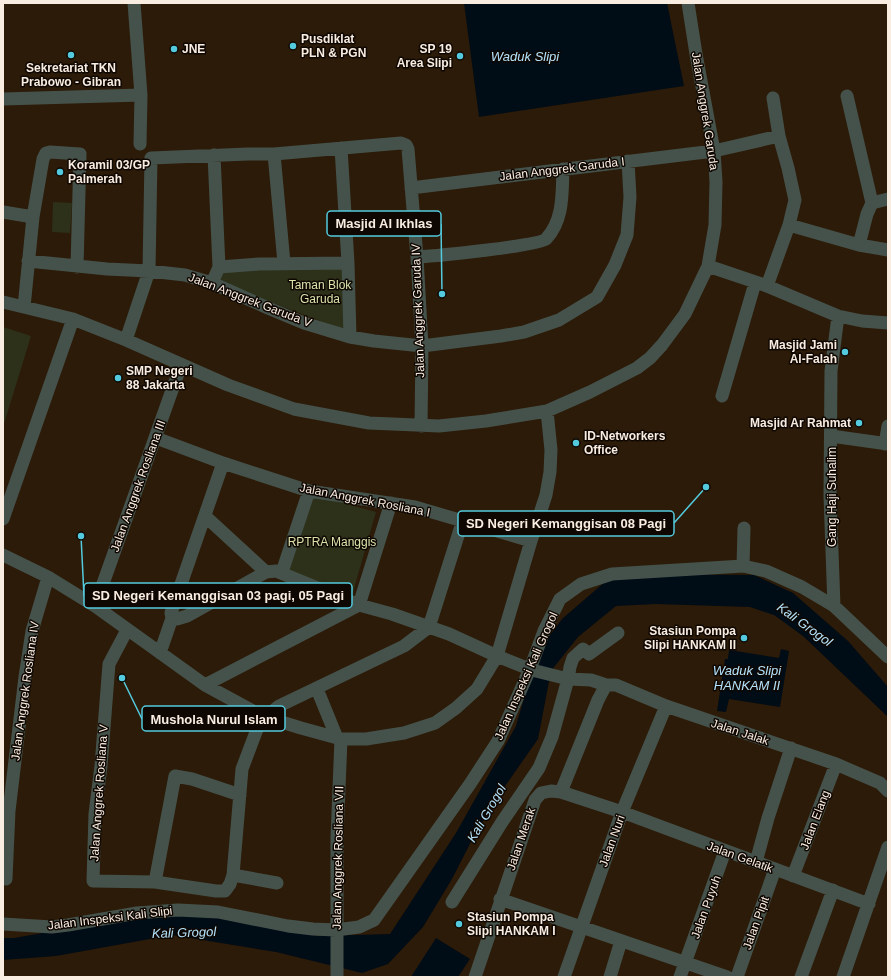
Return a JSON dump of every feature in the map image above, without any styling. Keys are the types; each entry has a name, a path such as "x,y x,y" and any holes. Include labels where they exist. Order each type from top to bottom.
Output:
{"street":[{"path":"134,3 141,95 140,144"},
{"name":"Jalan Anggrek Garuda","path":"3,302 73,319 126,340 228,385 294,409 369,423 421,426 439,426 486,421 547,411 590,392 637,368 650,358 685,314 708,266 715,225 716,182 714,151 688,3"},
{"path":"3,99 141,95"},
{"path":"847,96 872,203 867,214 859,245"},
{"path":"722,396 761,285 773,272 789,225 795,200 779,136 773,98"},
{"name":"Jalan Anggrek Garuda I","path":"411,188 714,151 779,136"},
{"name":"Jalan Anggrek Garuda IV","path":"341,148 401,143 406,145 408,149 417,257 422,346 421,426"},
{"path":"126,340 149,271 151,158 274,154 341,148 348,263 350,337"},
{"path":"24,307 33,217 43,159 46,153 80,154 77,267"},
{"path":"274,154 284,263"},
{"path":"212,283 219,267 214,155"},
{"name":"Jalan Anggrek Garuda V","path":"28,261 77,267 149,271 185,275 212,283 304,323 350,337 379,342 422,346 501,336 524,332 559,320 597,297 615,265 627,235 630,197 628,162"},
{"path":"417,257 514,247 545,240 554,228 561,208 563,169"},
{"path":"872,203 888,200"},
{"path":"3,212 33,217"},
{"path":"789,225 859,245 888,250"},
{"path":"219,267 284,263 348,263"},
{"path":"708,266 761,285 838,316 862,322 888,323"},
{"name":"Gang Haji Suhalim","path":"834,606 830,496 831,371 838,316"},
{"path":"3,519 73,319"},
{"name":"Jalan Anggrek Rosliana III","path":"95,606 182,365"},
{"path":"3,556 48,576 95,606 205,685 264,716 339,739 366,739 404,734 434,723 456,708 477,689 497,656 530,541 546,495 550,472 551,450 547,411"},
{"path":"831,436 887,444 888,426"},
{"name":"Jalan Anggrek Rosliana I","path":"156,438 223,463 309,491 415,507 530,541"},
{"path":"160,653 172,618 171,614 223,463"},
{"path":"282,572 309,491"},
{"path":"205,685 359,605 391,503"},
{"path":"205,516 266,572"},
{"path":"277,883 233,876 242,769 264,716 279,706 404,646 429,628 463,520"},
{"path":"743,566 744,528"},
{"name":"Jalan Inspeksi Kali Grogol","path":"336,932 359,927 374,920 470,784 498,741 531,670 544,631 560,599 581,584 612,574 743,566 766,571 802,587 834,606 888,657"},
{"path":"172,618 177,619 187,616 266,572 271,570 282,572 359,605 392,614 448,634 531,670 565,678 592,690 598,700"},
{"name":"Jalan Anggrek Rosliana IV","path":"6,879 6,805 32,631 48,576"},
{"name":"Jalan Anggrek Rosliana V","path":"127,630 109,664 101,766 95,814 93,881 155,882 225,891 233,876"},
{"path":"452,902 502,822 539,768 552,738 565,678 573,658 583,649 589,654 618,633"},
{"name":"Jalan Jalak","path":"565,678 591,680 616,685 666,706 836,764 880,783 888,791"},
{"path":"561,792 598,700 606,684"},
{"path":"317,688 339,739"},
{"name":"Jalan Nuri","path":"564,977 622,812 666,706"},
{"name":"Jalan Anggrek Rosliana VII","path":"337,977 336,932 339,739"},
{"path":"756,862 768,818 791,748"},
{"name":"Jalan Elang","path":"793,876 836,764"},
{"path":"155,882 175,776 192,779 240,795"},
{"name":"Jalan Merak","path":"475,977 500,899 535,800 542,792 561,792"},
{"name":"Jalan Gelatik","path":"561,792 622,812 869,904"},
{"path":"843,977 888,847"},
{"name":"Jalan Puyuh","path":"680,977 725,851"},
{"name":"Jalan Pipit","path":"737,977 776,870"},
{"path":"801,977 833,890"},
{"path":"500,899 726,977"},
{"name":"Jalan Inspeksi Kali Slipi","path":"3,924 36,927 57,926 137,913 178,910 218,912 288,926 336,932"},
{"path":"610,977 621,941"}],"green space":[{"path":"53,202 72,203 70,233 52,232"},
{"name":"Taman Blok Garuda","path":"345,263 347,331 215,281 221,268"},
{"path":"3,327 31,336 3,427"},
{"name":"RPTRA Manggis","path":"311,494 376,512 353,592 288,573"}],"water":[{"name":"Waduk Slipi","path":"464,3 667,3 684,86 479,117"},
{"name":"Kali Grogol","path":"614,574 754,575 793,593 848,641 888,687 888,717 803,636 774,615 750,607 656,604 616,606 578,637 551,671 538,739 501,792 476,832 452,879 423,927 388,964 362,973 276,952 172,935 56,956 3,960 3,938 14,938 167,911 232,915 318,936 390,934 456,833 516,726 532,671 542,646 562,619"},
{"name":"Waduk Slipi HANKAM II","path":"781,649 789,651 780,707 729,699 726,712 717,711 725,659 728,659 729,650 779,658"},
{"path":"436,938 470,959 458,977 411,977"}],"place":[{"name":"Pusdiklat PLN & PGN","path":"293,46"},
{"name":"JNE","path":"174,49"},
{"name":"Sekretariat TKN Prabowo - Gibran","path":"71,55"},
{"name":"SP 19 Area Slipi","path":"460,56"},
{"name":"Koramil 03/GP Palmerah","path":"60,172"},
{"name":"Masjid Al Ikhlas","path":"442,294"},
{"name":"Masjid Jami Al-Falah","path":"845,352"},
{"name":"SMP Negeri 88 Jakarta","path":"118,378"},
{"name":"Masjid Ar Rahmat","path":"859,423"},
{"name":"ID-Networkers Office","path":"576,443"},
{"name":"SD Negeri Kemanggisan 08 Pagi","path":"706,487"},
{"name":"SD Negeri Kemanggisan 03 pagi, 05 Pagi","path":"81,536"},
{"name":"Stasiun Pompa Slipi HANKAM II","path":"744,638"},
{"name":"Mushola Nurul Islam","path":"122,678"},
{"name":"Stasiun Pompa Slipi HANKAM I","path":"459,924"}]}
